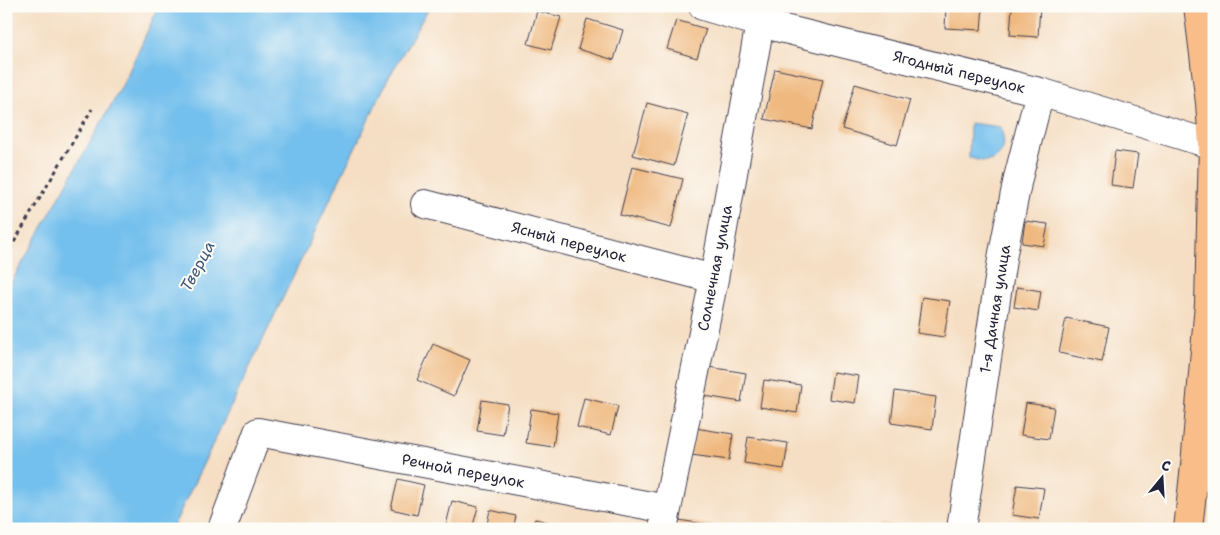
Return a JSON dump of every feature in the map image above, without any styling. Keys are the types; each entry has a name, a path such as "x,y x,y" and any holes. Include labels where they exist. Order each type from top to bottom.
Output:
{"main road":[{"path":"1188,529 1211,304 1213,145 1210,102 1198,6"}],"street":[{"name":"Ягодный переулок","path":"703,6 761,14 1040,92 1213,145"},
{"name":"Солнечная улица","path":"665,519 714,279 761,14"},
{"name":"1-я Дачная улица","path":"960,529 1003,252 1018,178 1040,92"},
{"name":"Ясный переулок","path":"425,204 714,279"},
{"name":"Речной переулок","path":"222,529 258,432 665,519"}],"path":[{"path":"6,256 92,109"}],"water":[{"name":"Тверца","path":"159,6 430,6 388,79 172,529 6,529 6,292 124,82"},
{"path":"970,123 1001,127 1004,146 997,157 984,161 969,157"}],"building":[{"path":"946,6 983,6 981,30 945,28"},
{"path":"1012,6 1040,6 1038,37 1010,35"},
{"path":"537,11 561,17 551,50 528,44"},
{"path":"587,19 623,30 614,60 578,49"},
{"path":"676,20 706,29 697,58 667,49"},
{"path":"775,69 823,79 812,129 764,119"},
{"path":"855,84 910,100 897,145 842,129"},
{"path":"647,103 688,114 674,166 633,155"},
{"path":"1115,151 1138,154 1133,188 1111,185"},
{"path":"632,167 683,179 671,228 620,215"},
{"path":"1025,221 1048,224 1044,246 1022,243"},
{"path":"1017,287 1041,291 1038,311 1014,307"},
{"path":"922,297 950,301 944,337 917,333"},
{"path":"1066,318 1109,327 1102,362 1059,353"},
{"path":"433,344 470,360 454,396 417,380"},
{"path":"709,367 746,373 741,402 705,396"},
{"path":"833,372 859,376 855,403 829,399"},
{"path":"764,380 801,385 797,413 760,407"},
{"path":"895,391 936,397 932,429 891,423"},
{"path":"584,398 618,406 611,435 577,427"},
{"path":"482,400 508,404 503,435 477,431"},
{"path":"1026,403 1054,407 1049,439 1021,435"},
{"path":"531,409 558,413 553,447 526,443"},
{"path":"695,428 733,434 729,460 691,455"},
{"path":"748,437 788,443 784,469 744,463"},
{"path":"398,479 424,485 417,515 391,509"},
{"path":"1017,485 1044,488 1039,519 1012,515"},
{"path":"452,501 478,507 472,529 445,529"},
{"path":"490,510 516,516 513,529 486,529"},
{"path":"535,519 569,527 568,529 532,529"},
{"path":"679,520 729,528 729,529 678,529"},
{"path":"881,523 913,528 880,529"}]}
